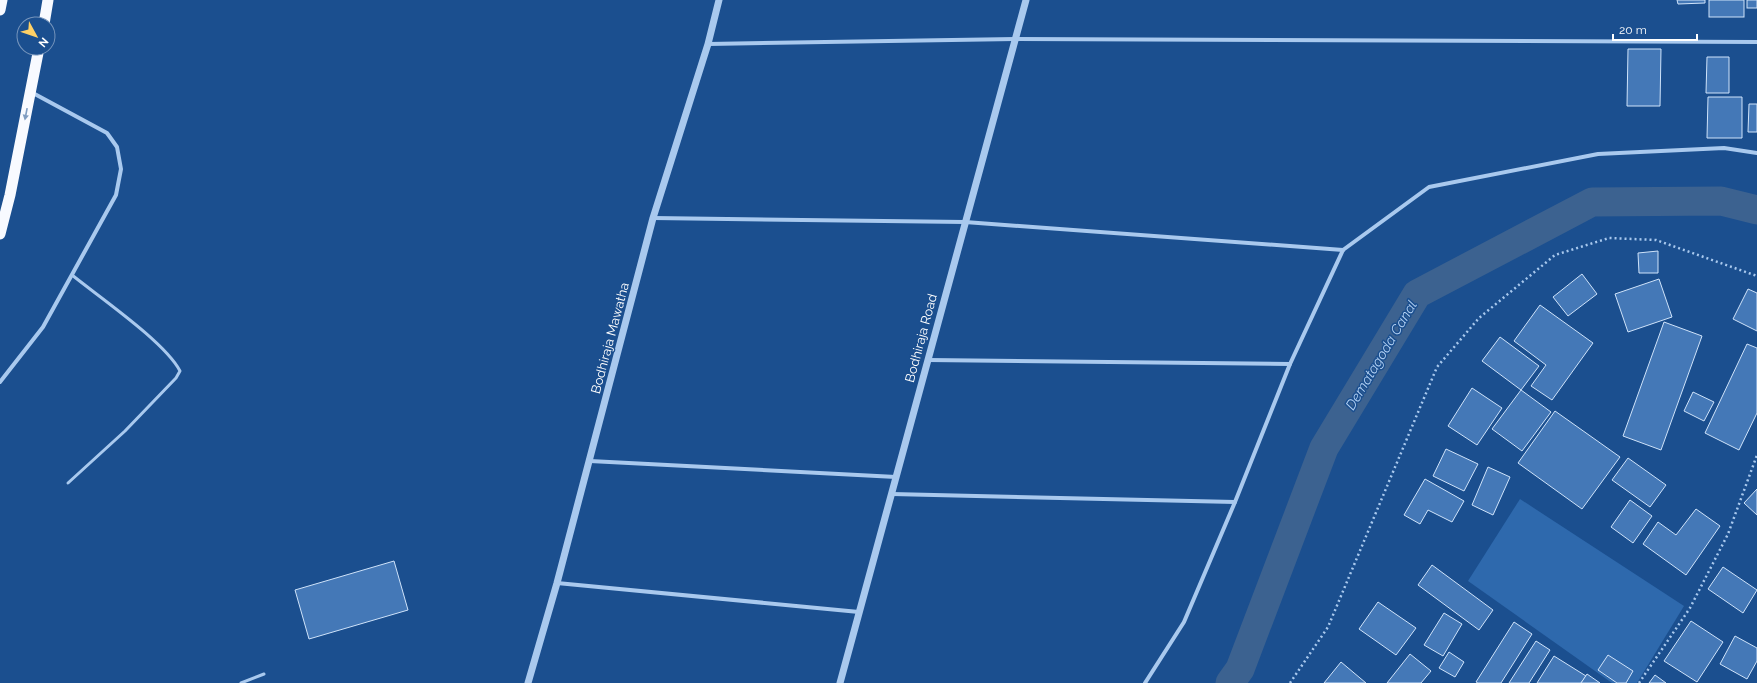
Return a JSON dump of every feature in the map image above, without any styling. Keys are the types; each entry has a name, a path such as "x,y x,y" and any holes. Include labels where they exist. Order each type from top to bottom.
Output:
{"highway":[{"path":"0,10 2,0"},
{"path":"45,16 48,0"},
{"path":"0,234 10,195 37,56"}],"street":[{"name":"Bodhiraja Mawatha","path":"528,683 590,461 653,218 708,44 719,0"},
{"name":"Bodhiraja Road","path":"840,683 1026,0"},
{"path":"708,44 1015,39 1757,42"},
{"path":"0,382 43,327 116,195 120,169 117,147 107,133 30,92"},
{"path":"1145,683 1184,622 1235,502 1290,364 1343,250 1429,187 1598,154 1724,148 1757,153"},
{"path":"653,218 965,222 1343,250"},
{"path":"928,360 1290,364"},
{"path":"590,461 896,477"},
{"path":"892,494 1235,502"},
{"path":"557,583 860,612"}],"lane":[{"path":"68,483 124,431 176,378 180,371 176,364 151,338 72,275"},
{"path":"242,683 264,674"}],"path":[{"path":"1290,683 1328,627 1437,367 1479,318 1555,255 1609,238 1656,240 1757,276"},
{"path":"1639,683 1690,608 1728,534 1757,455"}],"shaded area":[{"path":"1520,499 1684,606 1637,683 1612,683 1468,581"}],"building":[{"path":"1677,0 1705,0 1705,3 1678,4"},
{"path":"1709,0 1744,0 1744,17 1709,17"},
{"path":"1747,0 1757,0 1757,8 1747,8"},
{"path":"1628,49 1661,49 1660,106 1627,106"},
{"path":"1707,57 1729,57 1729,93 1706,93"},
{"path":"1708,97 1742,97 1742,138 1707,138"},
{"path":"1749,104 1757,104 1757,132 1748,132"},
{"path":"1658,251 1658,273 1639,273 1638,253"},
{"path":"1582,274 1597,294 1568,316 1553,297"},
{"path":"1659,279 1672,317 1628,332 1615,294"},
{"path":"1748,289 1757,293 1757,331 1733,319"},
{"path":"1540,305 1593,343 1552,400 1531,386 1546,365 1514,341"},
{"path":"1664,322 1702,336 1661,450 1623,436"},
{"path":"1500,337 1539,366 1521,390 1482,361"},
{"path":"1747,344 1757,348 1757,413 1739,450 1705,433"},
{"path":"1472,388 1502,408 1477,445 1448,426"},
{"path":"1521,390 1551,412 1522,451 1492,429"},
{"path":"1693,392 1714,402 1704,421 1684,411"},
{"path":"1555,411 1620,457 1582,509 1518,463"},
{"path":"1446,449 1478,464 1464,491 1433,476"},
{"path":"1628,458 1666,485 1650,507 1612,480"},
{"path":"1488,467 1510,477 1493,515 1472,505"},
{"path":"1425,479 1464,501 1452,522 1428,510 1420,524 1404,515"},
{"path":"1757,489 1757,515 1744,503"},
{"path":"1630,500 1652,516 1633,543 1611,527"},
{"path":"1696,509 1720,526 1686,575 1643,544 1658,522 1676,535"},
{"path":"394,561 408,610 309,639 295,590"},
{"path":"1432,565 1493,610 1479,630 1418,585"},
{"path":"1723,567 1757,590 1743,613 1708,589"},
{"path":"1378,602 1416,628 1396,655 1359,629"},
{"path":"1444,613 1462,624 1443,656 1424,645"},
{"path":"1691,621 1723,642 1697,682 1664,661"},
{"path":"1514,622 1532,634 1501,683 1476,682"},
{"path":"1735,636 1757,648 1757,661 1747,679 1720,664"},
{"path":"1536,641 1550,650 1529,683 1509,683"},
{"path":"1449,652 1464,662 1455,677 1439,668"},
{"path":"1410,654 1431,671 1421,683 1387,683"},
{"path":"1608,655 1633,671 1626,683 1617,683 1598,670"},
{"path":"1554,656 1586,676 1581,683 1537,683"},
{"path":"1341,662 1366,683 1324,683"},
{"path":"1587,674 1600,683 1581,683"},
{"path":"1655,675 1666,683 1649,683"}],"waterway":[{"name":"Dematagoda Canal","path":"1230,683 1240,669 1324,448 1417,294 1592,202 1721,201 1757,210"}]}
